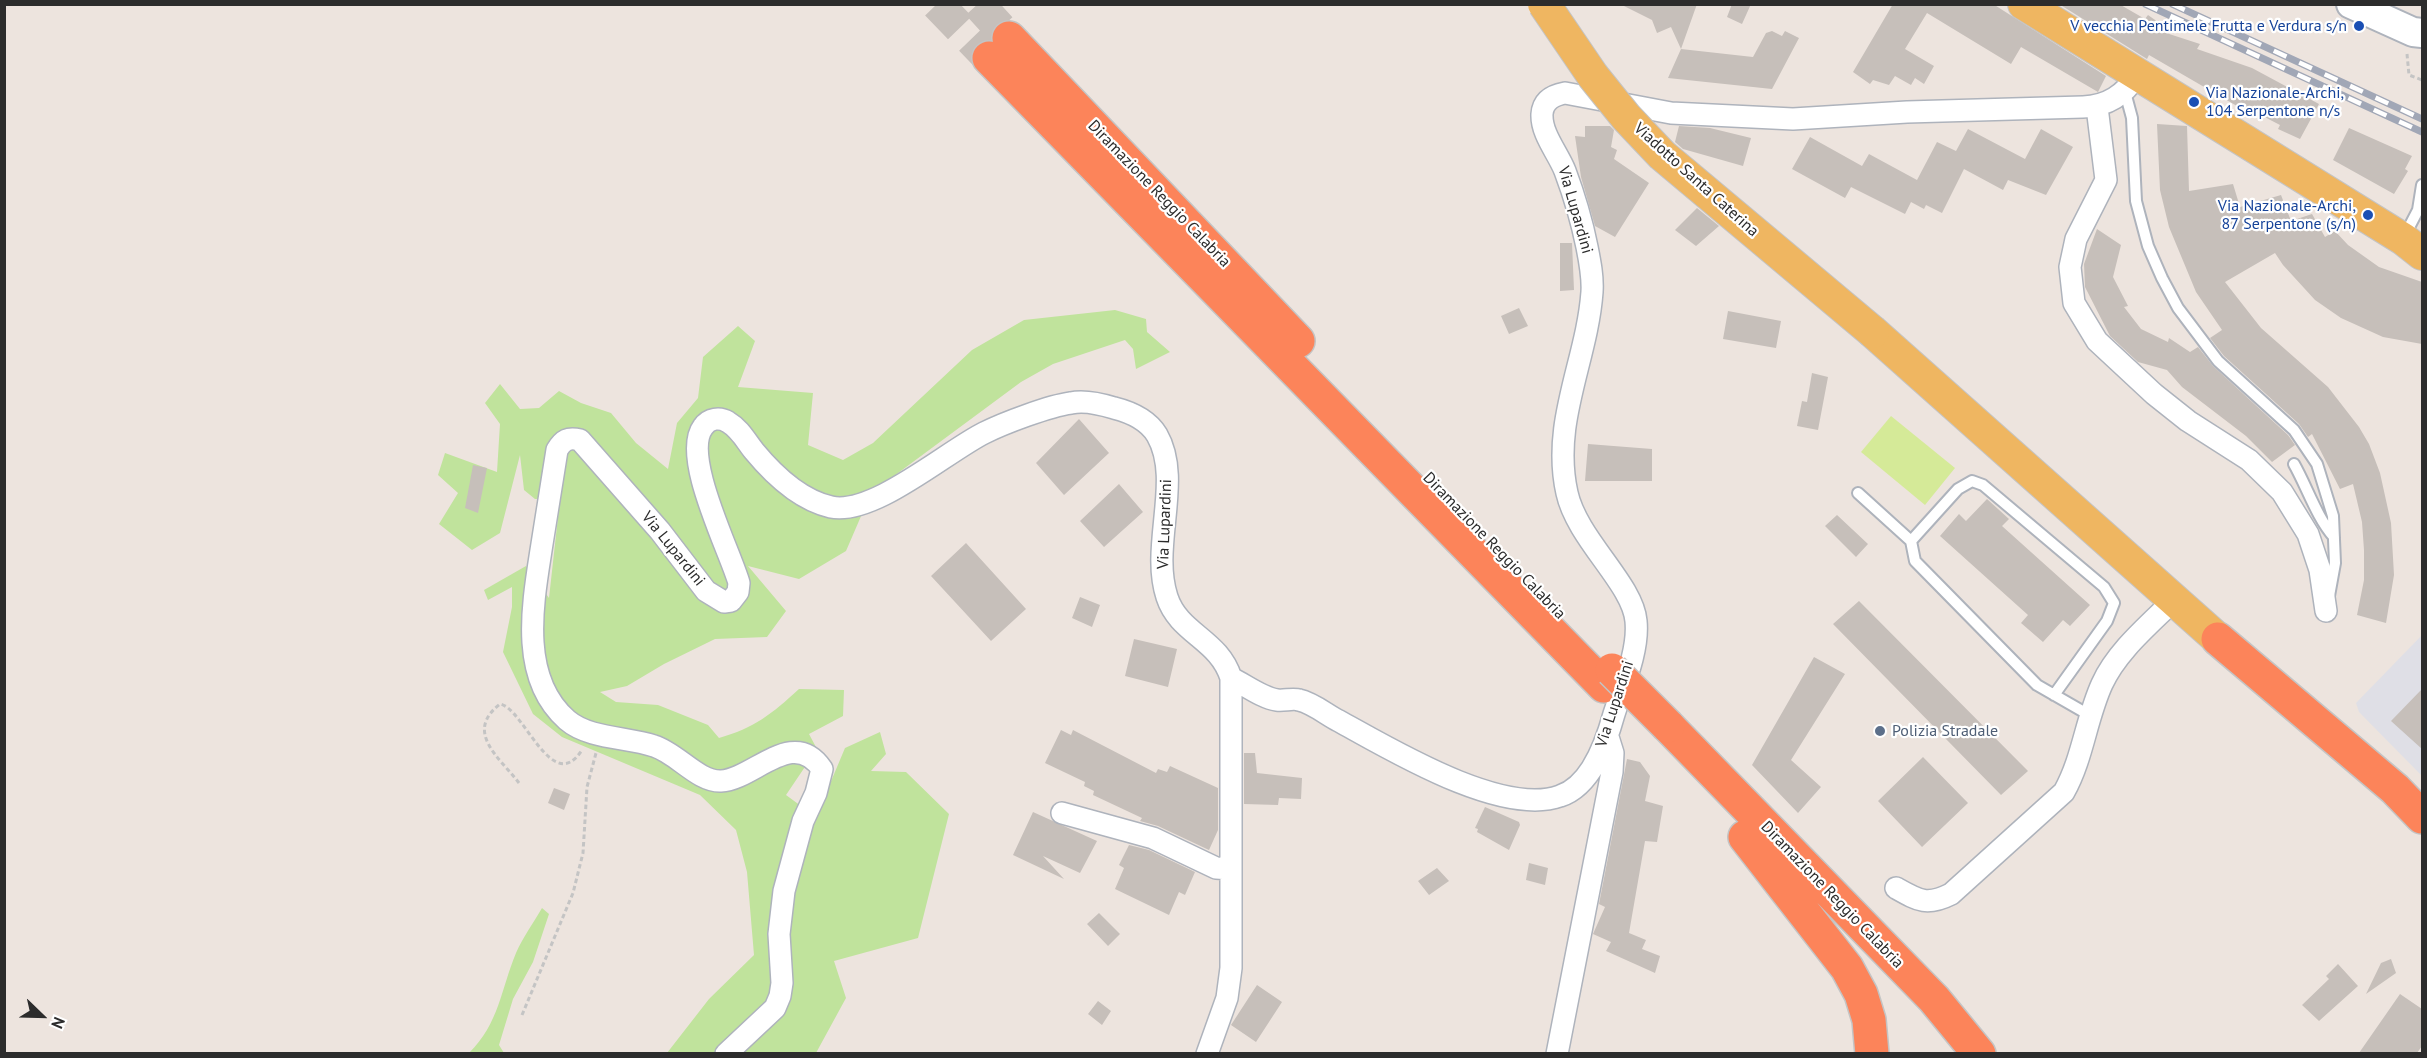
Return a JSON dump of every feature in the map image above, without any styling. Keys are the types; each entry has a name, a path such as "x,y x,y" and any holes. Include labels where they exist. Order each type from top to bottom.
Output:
{"highway":[{"name":"Diramazione Reggio Calabria","path":"999,48 1661,734 1934,999 1979,1053"},
{"path":"2218,639 2395,789 2422,817"},
{"name":"Diramazione Reggio Calabria","path":"1661,734 1745,837 1878,964 1958,1053"},
{"path":"1745,837 1847,968 1861,994 1869,1020 1872,1053"},
{"path":"1934,999 1992,1053"}],"main road":[{"name":"Viadotto Santa Caterina","path":"1544,4 1593,76 1626,117 1662,155 1873,332 2218,639"},
{"path":"2025,4 2132,83 2413,246"}],"street":[{"path":"2351,4 2419,34"},
{"name":"Via Lupardini","path":"726,1053 768,1015 780,996 782,983 779,934 784,891 803,821 816,793 822,769 816,761 794,753 782,754 732,780 719,782 706,779 675,755 657,747 595,733 568,722 546,694 538,672 533,645 532,607 557,450 567,439 580,440 660,531 706,591 718,601 731,601 738,592 739,583 714,524 699,452 699,436 702,427 710,421 718,418 727,421 739,431 767,467 786,484 819,503 831,507 849,508 898,487 985,432 1043,411 1072,402 1100,404 1128,412 1144,421 1157,434 1165,454 1167,479 1162,552 1167,597 1187,628 1226,661 1231,678 1274,700 1299,699 1424,767 1464,783 1492,793 1544,800 1572,791 1583,781 1608,737 1631,654 1636,620 1622,589 1580,528 1570,508 1566,488 1563,434 1593,290 1583,228 1566,173 1543,125 1544,107 1549,100 1555,95 1574,94 1671,113 1793,119 1907,112 2097,107 2132,83"},
{"path":"2097,107 2106,180 2076,239 2070,267 2074,303 2085,325 2097,341 2154,394 2188,422 2249,460 2282,492 2308,534 2320,570 2326,608"},
{"path":"1896,888 1917,900 1935,902 1951,894 2064,792 2076,770 2103,682 2129,646 2174,600"},
{"path":"1207,1053 1227,998 1232,968 1231,678"},
{"path":"1557,1053 1612,772 1613,753 1608,737"},
{"path":"1062,813 1153,838 1216,868 1231,869"}],"lane":[{"path":"2132,83 2136,201 2148,246 2162,278 2178,308 2218,361 2265,401 2302,441 2317,464 2327,490 2334,537 2335,563 2332,589 2326,608"},
{"path":"2413,246 2422,185"},
{"path":"2294,464 2317,507 2320,519 2334,537"},
{"path":"1911,541 1958,489 1972,481 1983,485 2104,586 2114,603 2107,621 2054,695"},
{"path":"1858,493 1911,541 1915,561 2037,685 2091,716"}],"path":[{"path":"2419,34 2406,59 2409,75 2422,80"},
{"path":"519,783 486,740 483,731 489,712 500,704 510,709 543,751 556,761 566,764 575,760 595,733"},
{"path":"522,1015 573,893 583,853 587,787 595,733"}],"shaded area":[{"path":"2422,635 2422,776 2359,712 2356,703"}],"green space":[{"path":"1115,310 1146,319 1147,332 1170,352 1136,369 1133,349 1125,340 1053,364 1021,382 871,493 846,551 799,579 748,566 786,611 767,637 715,639 664,664 627,686 600,692 616,702 658,705 708,725 719,738 742,730 762,719 799,689 844,690 843,716 809,734 817,749 786,795 816,817 845,748 880,732 886,754 871,771 906,772 949,814 918,938 834,961 846,998 816,1053 667,1053 709,999 754,955 747,872 736,830 700,795 562,737 533,714 503,652 512,607 512,587 488,600 484,590 526,566 549,598 560,499 535,499 524,490 520,455 500,533 472,550 439,524 458,493 438,475 445,453 497,472 500,424 485,403 500,384 520,409 539,408 559,391 581,403 611,413 636,443 668,469 677,423 698,398 703,357 738,326 755,341 738,387 813,393 808,445 843,460 873,443 972,350 1024,320"},
{"path":"1891,416 1955,468 1925,505 1861,452"},
{"path":"542,908 549,914 533,962 513,999 499,1045 504,1053 469,1053 487,1030 498,1006 516,953"}],"building":[{"path":"1620,4 1697,4 1681,49 1671,27 1657,33 1652,20"},
{"path":"1732,4 1751,4 1742,24 1727,17"},
{"path":"1893,4 1993,4 2106,76 2098,92 2021,47 2011,64 1927,13 1905,49 1934,66 1924,84 1915,78 1911,85 1895,76 1889,85 1873,80 1870,84 1853,72"},
{"path":"2059,4 2119,4 2145,19 2148,15 2165,27 2163,32 2200,44 2197,49 2252,68 2319,104 2300,139 2278,129 2280,125 2251,110 2249,113 2149,55 2147,59"},
{"path":"1772,31 1782,36 1785,31 1799,38 1772,89 1668,78 1681,49 1753,57 1766,33"},
{"path":"2157,124 2187,126 2189,191 2233,184 2240,207 2281,195 2291,221 2312,214 2325,237 2335,231 2348,245 2379,267 2422,282 2422,344 2383,337 2341,318 2315,300 2275,253 2225,282 2261,328 2328,387 2359,427 2369,444 2380,473 2391,523 2394,575 2386,623 2357,615 2364,580 2364,550 2362,522 2353,484 2340,489 2312,434 2308,437 2299,424 2224,356 2210,338 2222,330 2196,292 2169,227 2160,190"},
{"path":"1585,126 1610,126 1614,130 1611,147 1617,150 1614,159 1649,183 1615,237 1595,226 1581,177 1575,136 1585,137"},
{"path":"1679,126 1710,128 1751,138 1743,166 1683,149 1675,142"},
{"path":"2349,128 2412,156 2405,169 2408,171 2394,194 2333,160"},
{"path":"1968,129 2025,159 2041,129 2073,147 2046,195 2008,180 2003,190 1964,169 1942,213 1926,205 1924,209 1911,202 1905,214 1851,187 1845,198 1792,169 1810,137 1862,166 1869,154 1917,180 1937,142 1956,151"},
{"path":"1697,208 1719,226 1696,246 1675,230"},
{"path":"2097,229 2121,245 2113,277 2128,306 2124,307 2141,329 2168,342 2169,338 2190,352 2198,347 2213,366 2288,435 2295,445 2272,462 2246,436 2182,387 2167,370 2138,362 2110,336 2085,287 2084,264"},
{"path":"1560,243 1572,243 1574,290 1560,291"},
{"path":"1519,308 1528,326 1509,334 1501,316"},
{"path":"1728,311 1781,321 1776,348 1723,339"},
{"path":"1812,373 1828,377 1818,430 1797,426 1802,401 1807,402"},
{"path":"1079,419 1109,453 1064,495 1036,463"},
{"path":"1588,444 1652,449 1652,481 1585,481"},
{"path":"473,465 487,468 478,513 465,508"},
{"path":"1119,484 1143,512 1104,547 1080,521"},
{"path":"1987,499 2009,519 2002,526 2090,605 2070,626 2063,620 2043,642 2021,623 2028,615 1940,536 1959,514 1966,521"},
{"path":"1837,515 1868,544 1856,557 1825,526"},
{"path":"966,543 1026,609 991,641 931,576"},
{"path":"1080,597 1100,605 1092,627 1072,618"},
{"path":"1859,601 2028,771 2001,795 1833,624"},
{"path":"1134,639 1177,649 1168,687 1125,676"},
{"path":"1814,657 1845,674 1791,760 1821,787 1798,813 1752,765"},
{"path":"2422,689 2422,749 2391,721"},
{"path":"1061,730 1071,735 1073,730 1156,773 1158,769 1167,772 1170,766 1218,788 1218,830 1209,850 1158,826 1140,821 1142,818 1093,795 1094,791 1084,786 1085,782 1045,763"},
{"path":"1244,753 1255,753 1257,773 1302,778 1301,799 1279,798 1278,805 1244,804"},
{"path":"1923,757 1968,803 1922,847 1878,801"},
{"path":"1627,759 1640,762 1650,776 1645,801 1663,806 1657,842 1645,841 1629,933 1646,940 1642,949 1660,956 1655,973 1606,951 1611,942 1593,934 1605,907 1599,904"},
{"path":"554,788 570,794 564,810 548,803"},
{"path":"1485,807 1519,822 1520,825 1509,850 1477,832 1478,829 1475,828"},
{"path":"1033,812 1097,841 1080,873 1043,856 1064,879 1013,855"},
{"path":"1129,845 1149,850 1195,872 1185,895 1179,892 1169,915 1115,889 1124,868 1119,865"},
{"path":"1529,863 1548,868 1545,885 1526,880"},
{"path":"1437,868 1449,881 1429,895 1418,881"},
{"path":"1099,913 1120,934 1108,946 1087,924"},
{"path":"2391,959 2396,973 2366,994 2381,963"},
{"path":"2338,964 2358,986 2319,1021 2302,1005 2329,979 2326,976"},
{"path":"1257,985 1282,1002 1256,1042 1231,1025"},
{"path":"2400,994 2422,1009 2422,1046 2417,1053 2359,1053"},
{"path":"1098,1001 1111,1011 1102,1025 1088,1014"}],"tunnel":[{"path":"937,4 989,58"},
{"path":"978,4 1009,38"}],"railway":[{"path":"2145,4 2422,132"},
{"path":"2172,4 2422,119"}],"place":[{"name":"V vecchia Pentimele Frutta e Verdura s/n","path":"2359,26"},
{"name":"Via Nazionale-Archi, 104 Serpentone n/s","path":"2194,102"},
{"name":"Via Nazionale-Archi, 87 Serpentone (s/n)","path":"2368,215"},
{"name":"Polizia Stradale","path":"1880,731"}]}
